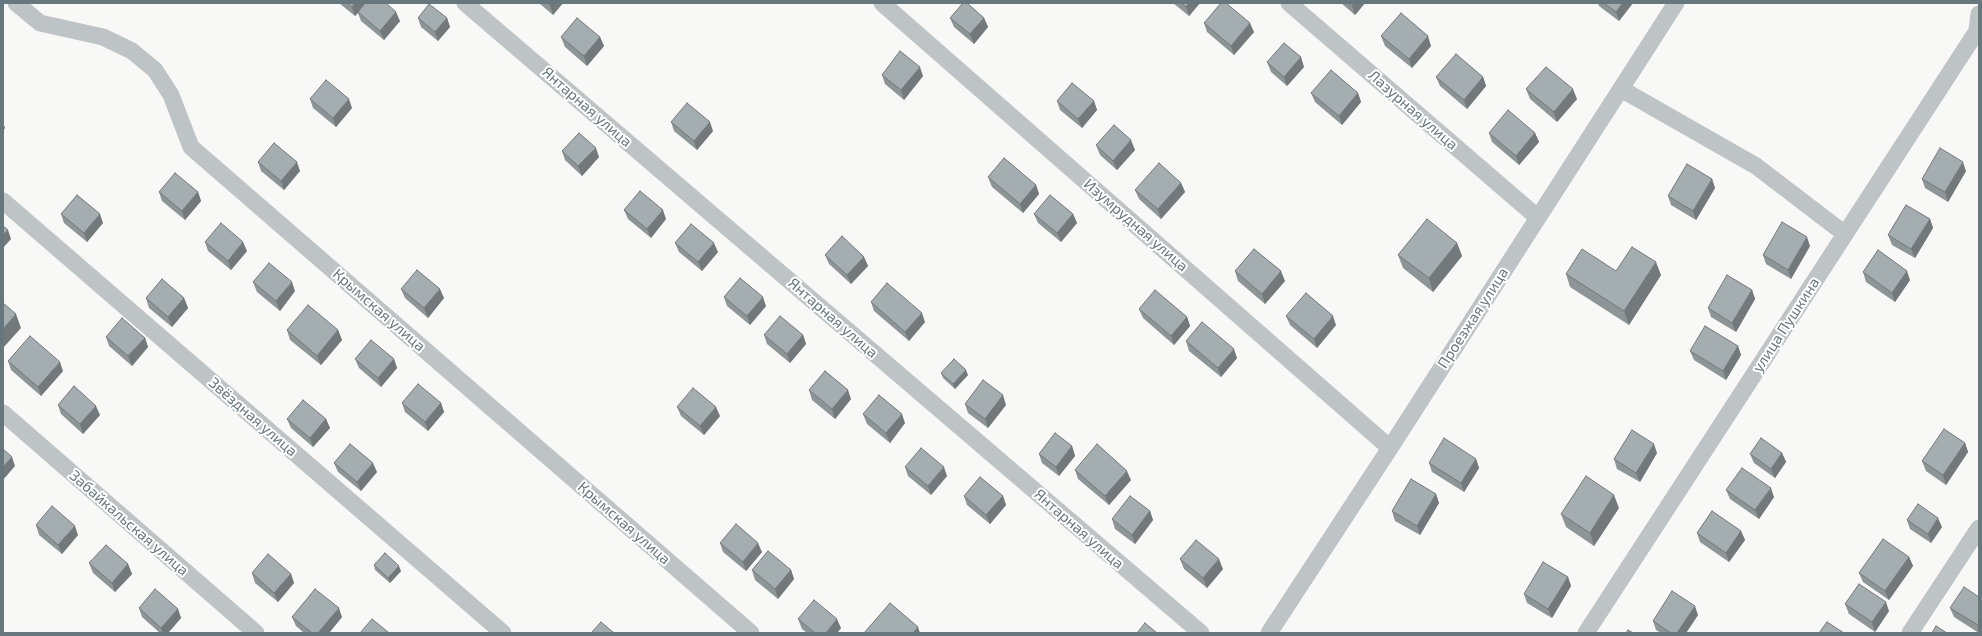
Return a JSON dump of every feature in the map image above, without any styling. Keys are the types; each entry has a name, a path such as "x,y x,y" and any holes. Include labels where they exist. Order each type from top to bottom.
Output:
{"street":[{"name":"Крымская улица","path":"16,3 40,23 103,37 132,51 155,70 171,96 191,147 751,633"},
{"name":"Янтарная улица","path":"465,3 1201,633"},
{"name":"Изумрудная улица","path":"882,3 1390,448"},
{"name":"Лазурная улица","path":"1289,3 1537,217"},
{"name":"Проезжая улица","path":"1269,633 1390,448 1537,217 1676,3"},
{"name":"улица Пушкина","path":"1586,633 1977,31 1979,14"},
{"path":"1621,89 1756,166 1845,234"},
{"name":"Звёздная улица","path":"3,201 503,633"},
{"name":"Забайкальская улица","path":"3,413 256,633"},
{"path":"1910,633 1979,528"}],"building":[{"path":"347,3 355,3 352,7"},
{"path":"365,3 386,3 396,12 380,31 358,12"},
{"path":"963,3 967,3 984,18 970,34 950,18"},
{"path":"1181,3 1189,3 1186,7"},
{"path":"1221,3 1226,3 1250,23 1231,46 1204,23"},
{"path":"1604,3 1623,3 1616,12"},
{"path":"429,4 447,18 435,32 418,18"},
{"path":"1401,13 1428,36 1409,59 1381,36"},
{"path":"577,18 600,37 584,56 561,37"},
{"path":"1284,43 1301,57 1284,77 1267,62"},
{"path":"900,51 920,67 901,90 882,75"},
{"path":"1456,54 1483,77 1464,100 1436,77"},
{"path":"1546,67 1573,89 1554,112 1526,89"},
{"path":"1331,70 1358,93 1339,116 1311,93"},
{"path":"326,80 349,99 333,118 310,99"},
{"path":"1072,83 1094,101 1078,119 1057,101"},
{"path":"687,103 710,122 694,141 671,122"},
{"path":"1508,110 1535,133 1516,156 1489,133"},
{"path":"1114,125 1131,140 1113,161 1096,145"},
{"path":"579,133 596,148 578,166 562,151"},
{"path":"274,143 297,162 281,181 258,162"},
{"path":"1940,148 1963,162 1945,192 1922,179"},
{"path":"1004,158 1036,185 1020,204 988,177"},
{"path":"1159,163 1181,183 1158,209 1135,190"},
{"path":"1687,164 1712,179 1693,211 1668,196"},
{"path":"175,173 198,192 182,211 159,192"},
{"path":"640,191 663,210 647,229 624,210"},
{"path":"77,195 100,214 84,233 61,214"},
{"path":"1050,195 1073,214 1057,233 1034,214"},
{"path":"1906,205 1930,219 1911,249 1888,235"},
{"path":"1427,219 1457,243 1429,278 1398,255"},
{"path":"1782,222 1807,237 1788,270 1763,255"},
{"path":"221,223 243,242 228,261 205,242"},
{"path":"691,224 714,243 698,262 675,243"},
{"path":"3,226 8,230 3,235"},
{"path":"842,236 864,257 847,275 825,255"},
{"path":"1632,247 1656,262 1624,311 1566,274 1582,249 1616,271"},
{"path":"1254,249 1281,271 1262,294 1235,271"},
{"path":"1878,250 1907,271 1892,293 1863,272"},
{"path":"269,263 292,282 276,301 253,282"},
{"path":"417,270 440,289 424,308 401,289"},
{"path":"1727,275 1752,290 1732,323 1708,308"},
{"path":"740,278 763,297 747,316 724,297"},
{"path":"162,279 184,298 168,317 146,298"},
{"path":"887,283 922,313 905,332 871,302"},
{"path":"1155,290 1187,317 1171,336 1139,309"},
{"path":"1306,293 1333,316 1314,339 1286,316"},
{"path":"3,303 16,314 3,329"},
{"path":"308,305 338,330 317,356 287,330"},
{"path":"780,316 803,335 787,354 764,335"},
{"path":"122,318 145,338 128,356 106,337"},
{"path":"1202,322 1234,349 1218,368 1186,341"},
{"path":"1705,326 1738,346 1723,371 1690,351"},
{"path":"30,336 60,362 38,387 8,361"},
{"path":"371,340 394,359 378,378 355,359"},
{"path":"954,359 966,370 953,384 941,373"},
{"path":"825,371 848,390 832,409 809,390"},
{"path":"983,380 1003,395 985,419 965,404"},
{"path":"418,384 441,403 425,422 402,403"},
{"path":"74,386 96,406 80,424 58,405"},
{"path":"693,388 716,407 700,426 677,407"},
{"path":"879,395 902,414 886,433 863,414"},
{"path":"303,400 326,419 310,438 287,419"},
{"path":"1944,429 1965,443 1943,475 1922,461"},
{"path":"1632,430 1654,444 1636,473 1614,459"},
{"path":"1055,433 1072,446 1056,467 1039,454"},
{"path":"1444,438 1476,459 1461,483 1429,463"},
{"path":"1761,438 1782,453 1771,469 1750,454"},
{"path":"350,444 373,463 357,482 334,463"},
{"path":"1097,444 1127,471 1105,496 1075,470"},
{"path":"921,448 944,467 928,486 905,467"},
{"path":"3,449 12,457 3,467"},
{"path":"1742,468 1771,488 1755,510 1726,490"},
{"path":"1586,476 1614,495 1590,533 1561,514"},
{"path":"980,477 1003,496 986,515 964,496"},
{"path":"1411,479 1436,494 1417,526 1392,511"},
{"path":"1130,496 1150,511 1132,535 1112,519"},
{"path":"1918,504 1938,518 1928,534 1907,520"},
{"path":"52,506 75,526 58,545 36,525"},
{"path":"1712,511 1741,531 1726,553 1697,533"},
{"path":"736,524 758,543 743,562 720,543"},
{"path":"1883,539 1909,557 1885,591 1859,573"},
{"path":"1196,540 1219,559 1203,578 1180,559"},
{"path":"106,545 128,564 112,583 89,563"},
{"path":"768,551 791,570 775,589 752,570"},
{"path":"385,553 399,566 388,578 374,565"},
{"path":"268,554 291,574 274,593 252,573"},
{"path":"1543,562 1568,577 1548,609 1524,594"},
{"path":"1859,584 1886,602 1872,622 1845,604"},
{"path":"1964,587 1979,597 1978,625 1950,608"},
{"path":"155,589 178,609 161,628 139,608"},
{"path":"315,589 339,608 318,633 312,633 292,617"},
{"path":"1672,591 1695,606 1677,633 1671,633 1653,621"},
{"path":"814,600 837,619 826,633 815,633 798,619"},
{"path":"890,603 918,627 913,633 864,633"},
{"path":"372,619 388,632 388,633 360,633"},
{"path":"601,622 614,633 591,633"},
{"path":"1827,622 1844,633 1819,633"},
{"path":"1145,623 1157,633 1137,633"},
{"path":"1936,626 1947,633 1932,633"},
{"path":"1628,630 1633,633 1626,633"}]}
